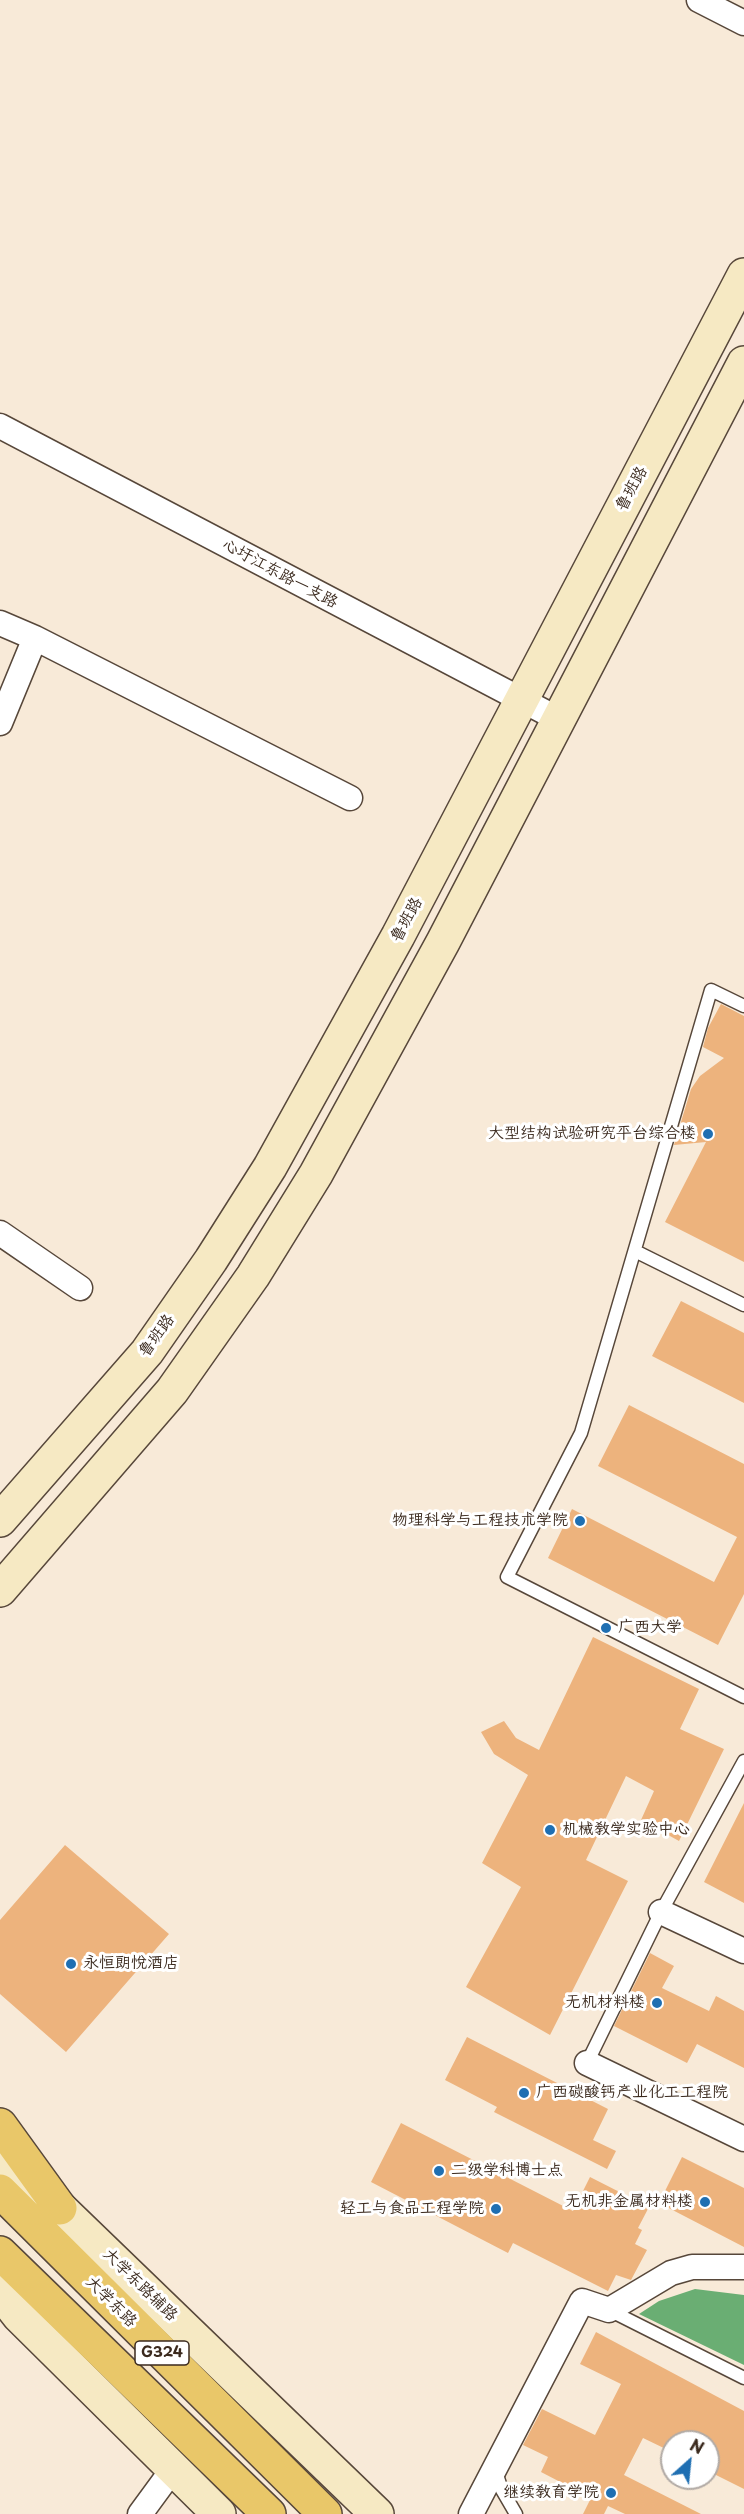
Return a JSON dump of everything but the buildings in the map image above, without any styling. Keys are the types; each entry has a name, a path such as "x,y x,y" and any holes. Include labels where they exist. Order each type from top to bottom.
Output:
{"main road":[{"name":"鲁班路","path":"0,1520 147,1352 211,1260 270,1167 398,936 744,274"},
{"path":"0,1590 172,1391 253,1276 316,1174 443,942 744,363"},
{"path":"0,2125 60,2208"},
{"name":"大学东路辅路","path":"0,2164 60,2208 377,2514"},
{"name":"大学东路","path":"0,2191 325,2514"},
{"name":"G324","path":"0,2253 269,2514"},
{"path":"6,2303 219,2514"}],"street":[{"path":"699,0 744,23"},
{"name":"心圩江东路一支路","path":"0,426 560,720"},
{"path":"0,623 35,638 350,798"},
{"path":"0,723 35,638"},
{"path":"0,1233 80,1288"},
{"path":"661,1912 744,1951"},
{"path":"587,2063 744,2139"},
{"path":"471,2514 582,2301 609,2310 671,2272 692,2267 744,2267"},
{"path":"140,2514 173,2469"}],"lane":[{"path":"744,1006 711,990 581,1433 507,1577 744,1697"},
{"path":"635,1251 744,1305"},
{"path":"587,2063 661,1912 744,1761"},
{"path":"609,2310 744,2378"},
{"path":"494,2468 502,2490 516,2514"}],"green space":[{"path":"695,2289 744,2295 744,2365 639,2314 659,2301"}],"place":[{"name":"大型结构试验研究平台综合楼","path":"708,1134"},
{"name":"物理科学与工程技术学院","path":"580,1521"},
{"name":"广西大学","path":"606,1628"},
{"name":"机械教学实验中心","path":"550,1830"},
{"name":"永恒朗悦酒店","path":"71,1964"},
{"name":"无机材料楼","path":"657,2003"},
{"name":"广西碳酸钙产业化工工程院","path":"524,2093"},
{"name":"二级学科博士点","path":"439,2171"},
{"name":"无机非金属材料楼","path":"705,2202"},
{"name":"轻工与食品工程学院","path":"496,2209"},
{"name":"继续教育学院","path":"611,2493"}]}
